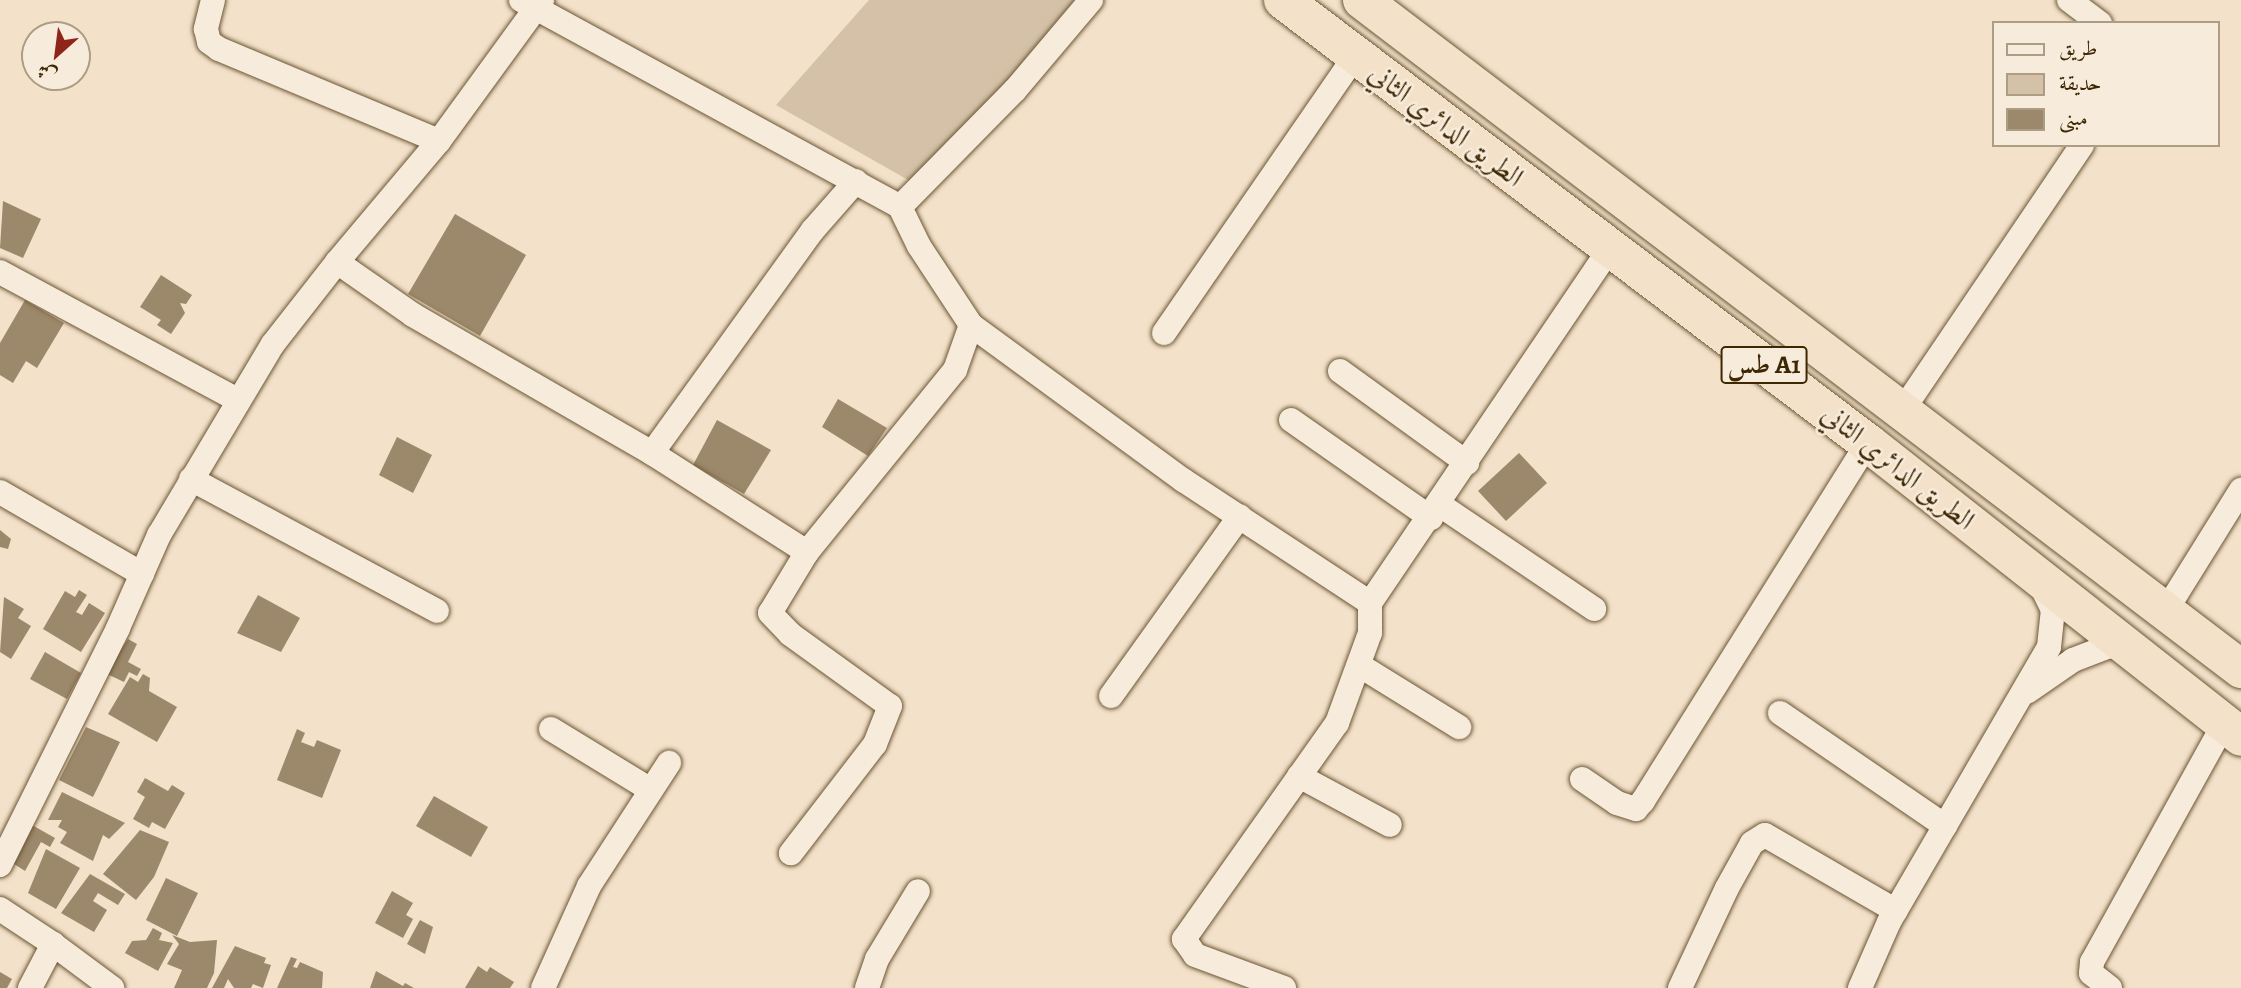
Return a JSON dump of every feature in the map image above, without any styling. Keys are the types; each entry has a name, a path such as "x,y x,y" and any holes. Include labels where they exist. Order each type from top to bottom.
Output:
{"highway":[{"name":"الطريق الدائري الثاني","path":"1283,0 1868,443 2232,731"},
{"name":"الطريق الدائري الثاني","path":"1362,0 2165,612 2224,651 2241,669"}],"street":[{"path":"213,0 206,29 209,42 219,49 439,141"},
{"path":"900,207 1015,90 1091,0"},
{"path":"2069,0 2097,21"},
{"path":"0,865 142,574 191,479 238,400 301,303 439,141 533,3 900,207 919,246 971,325 1072,401 1370,603"},
{"path":"1164,333 1355,56"},
{"path":"1902,411 2081,147"},
{"path":"652,453 813,230 856,181"},
{"path":"1284,988 1195,955 1184,939 1337,723 1370,633 1370,603 1435,511 1610,248"},
{"path":"337,262 413,315 652,453 807,552"},
{"path":"0,272 238,400"},
{"path":"791,853 875,744 891,713 887,700 772,619 772,609 807,552 955,370 971,325"},
{"path":"1340,371 1467,463"},
{"path":"1291,420 1594,609"},
{"path":"1582,779 1617,803 1636,809 1643,801 1868,443"},
{"path":"191,479 437,611"},
{"path":"2165,612 2241,490"},
{"path":"0,492 142,574"},
{"path":"1111,696 1240,516"},
{"path":"1860,988 1896,911 2049,647 2053,610 2036,575"},
{"path":"2024,694 2073,660 2109,646 2130,649"},
{"path":"1359,666 1459,727"},
{"path":"1780,713 1945,826"},
{"path":"551,729 651,790"},
{"path":"2110,988 2091,973 2092,962 2232,731"},
{"path":"543,988 589,886 669,763"},
{"path":"1299,776 1390,825"},
{"path":"1680,988 1727,888 1752,844 1765,835 1896,911"},
{"path":"867,988 877,959 918,891"},
{"path":"0,909 112,988"},
{"path":"30,988 53,944"}],"green space":[{"path":"869,0 1080,0 923,179 910,181 776,105"}],"building":[{"path":"3,201 41,219 23,258 0,248"},
{"path":"455,214 526,255 480,336 408,294"},
{"path":"161,275 192,295 186,304 180,303 185,313 171,334 157,325 161,320 140,307"},
{"path":"25,300 64,323 37,368 26,361 13,383 0,375 0,343"},
{"path":"838,399 887,428 868,456 822,427"},
{"path":"717,420 771,450 744,494 693,465"},
{"path":"397,437 432,455 413,493 379,475"},
{"path":"1519,453 1547,483 1506,521 1478,491"},
{"path":"0,530 11,539 8,549 0,547"},
{"path":"79,590 87,595 76,612 82,615 89,603 105,613 81,652 43,629 65,591 75,597"},
{"path":"258,595 300,618 281,652 237,633"},
{"path":"4,597 24,609 18,618 31,626 11,659 0,652"},
{"path":"128,639 137,644 128,662 141,669 137,676 129,672 124,682 105,673"},
{"path":"45,652 81,673 67,699 30,679"},
{"path":"143,674 150,678 149,691 177,707 157,742 108,714 130,677 138,682"},
{"path":"86,727 120,742 93,797 59,780"},
{"path":"297,729 305,733 301,742 314,747 317,740 341,750 322,798 277,780"},
{"path":"145,778 168,791 172,785 185,793 165,829 152,822 149,828 133,819 145,797 137,792"},
{"path":"62,792 125,823 109,839 103,835 93,861 60,843 67,832 58,827 62,820 48,820"},
{"path":"434,796 488,827 471,857 416,826"},
{"path":"32,825 55,838 50,847 41,842 25,871 11,862"},
{"path":"140,830 169,842 154,877 136,900 103,874"},
{"path":"46,849 80,868 56,909 28,893"},
{"path":"90,874 125,894 118,905 98,893 93,901 107,910 94,932 61,913"},
{"path":"166,878 198,893 177,936 146,920"},
{"path":"392,891 413,903 406,915 413,919 403,938 375,923"},
{"path":"420,920 433,927 425,954 407,944"},
{"path":"153,928 162,933 159,940 173,943 158,971 125,953 132,941 146,940"},
{"path":"172,935 190,942 217,940 214,973 207,988 174,988 182,970 167,964 179,944"},
{"path":"235,946 266,958 264,963 271,965 263,988 253,984 251,988 234,988 228,979 224,988 212,988"},
{"path":"291,957 297,959 293,967 297,968 300,962 323,972 322,988 277,988"},
{"path":"478,966 487,972 490,967 514,982 510,988 465,988"},
{"path":"376,971 403,986 405,983 414,988 370,988"},
{"path":"0,972 12,979 7,988 0,988"}]}
